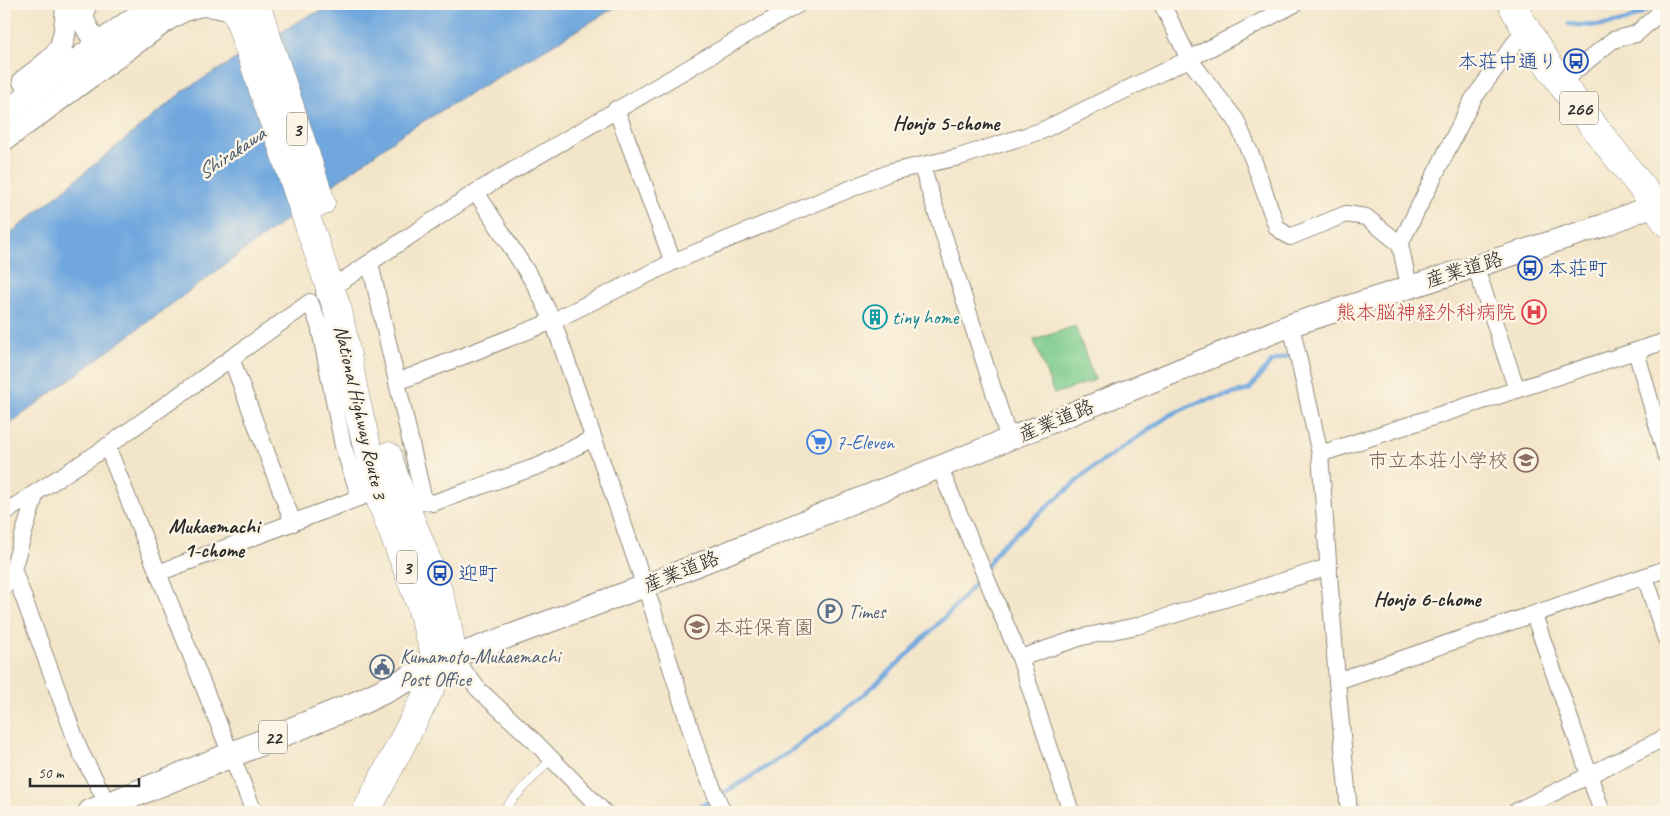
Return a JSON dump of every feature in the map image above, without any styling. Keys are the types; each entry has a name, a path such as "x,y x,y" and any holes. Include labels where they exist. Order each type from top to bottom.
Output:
{"highway":[{"name":"266","path":"1512,4 1525,29 1560,83 1663,209"},
{"name":"National Highway Route 3","path":"247,6 338,311 356,402 369,494 430,631 434,650 443,661 450,688 385,812"},
{"name":"National Highway Route 3","path":"329,277 355,307 377,415 396,485 415,504 430,570 448,626 443,661 366,812"}],"main road":[{"name":"22","path":"104,810 231,754 361,702 443,661"}],"street":[{"path":"4,97 56,57 64,40 66,4"},
{"path":"86,4 83,9 82,21 98,46"},
{"path":"4,114 98,46 168,9 203,4 247,6"},
{"path":"4,513 107,446 231,358 329,277 370,263 476,192 616,108 798,4"},
{"path":"1162,4 1189,59 1236,120 1254,162 1277,228 1290,237 1346,214 1366,217 1400,244"},
{"path":"397,382 553,321 673,262 891,172 922,167 1041,131 1189,59 1295,4"},
{"path":"1560,83 1614,40 1636,34 1666,7"},
{"path":"4,140 168,9"},
{"path":"1409,286 1400,244 1473,99 1525,29"},
{"path":"616,108 673,262"},
{"path":"922,167 1010,439"},
{"path":"476,192 534,283 553,321 645,586 699,756 723,811"},
{"name":"産業道路","path":"443,661 645,586 1291,325 1409,286 1663,209"},
{"path":"370,263 397,382 415,504 434,503 541,465 593,438"},
{"path":"1475,266 1517,390"},
{"path":"1291,325 1320,454 1349,812"},
{"path":"1320,454 1666,341"},
{"path":"1636,352 1666,456"},
{"path":"231,358 293,523"},
{"path":"107,446 254,812"},
{"path":"940,466 1020,658 1071,812"},
{"path":"4,588 13,569 36,493"},
{"path":"158,573 369,494"},
{"path":"1020,658 1082,637 1137,626 1329,567"},
{"path":"13,569 80,751 104,810"},
{"path":"1337,681 1666,569"},
{"path":"1645,577 1666,639"},
{"path":"1534,615 1602,812"},
{"path":"443,661 478,689 551,758 604,812"},
{"path":"1515,812 1666,737"}],"lane":[{"path":"501,812 551,758"}],"green space":[{"path":"1075,326 1095,380 1054,394 1034,340"}],"water":[{"name":"Shirakawa","path":"338,4 621,4 402,134 4,428 4,239 186,89 306,17"}],"waterway":[{"path":"1569,24 1592,26 1625,21 1635,17 1653,4"},
{"path":"986,567 1000,547 1090,470 1170,415 1199,402 1249,390 1271,362 1291,355"},
{"path":"720,795 803,742 880,681 941,621 980,576"},
{"path":"688,812 714,799"}],"place":[{"name":"本荘中通り","path":"1576,61"},
{"name":"本荘町","path":"1530,268"},
{"name":"熊本脳神経外科病院","path":"1534,312"},
{"name":"tiny home","path":"875,317"},
{"name":"7-Eleven","path":"819,442"},
{"name":"市立本荘小学校","path":"1526,460"},
{"name":"迎町","path":"440,573"},
{"name":"Times","path":"830,611"},
{"name":"本荘保育園","path":"697,627"},
{"name":"Kumamoto-Mukaemachi Post Office","path":"382,667"}],"district":[{"name":"Honjo 5-chome","path":"946,123"},
{"name":"Mukaemachi 1-chome","path":"214,538"},
{"name":"Honjo 6-chome","path":"1427,599"}]}
